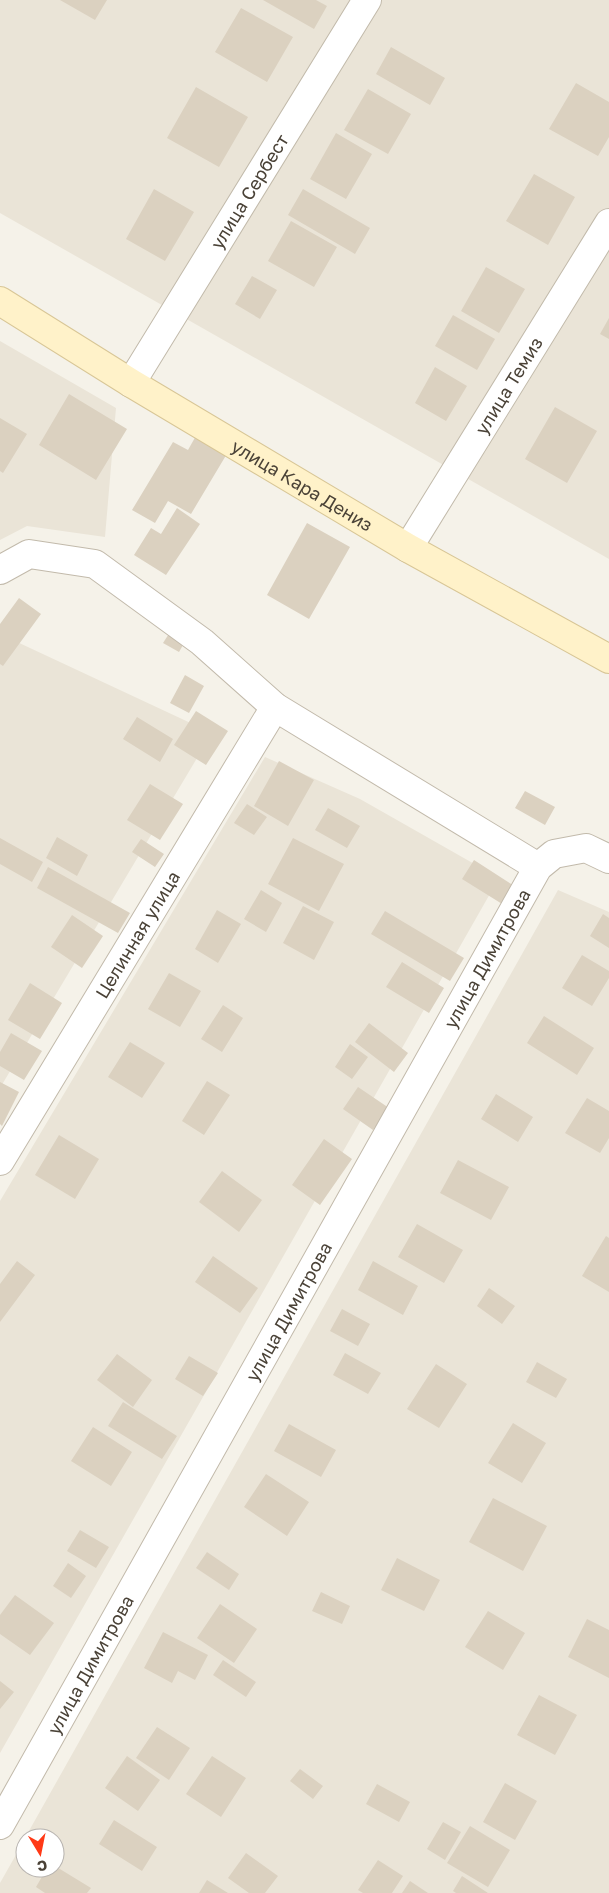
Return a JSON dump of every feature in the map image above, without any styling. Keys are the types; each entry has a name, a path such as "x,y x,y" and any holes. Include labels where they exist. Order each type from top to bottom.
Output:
{"main road":[{"name":"улица Кара Дениз","path":"0,301 131,383 408,548 609,659"}],"street":[{"name":"улица Сербест","path":"131,383 367,0"},
{"name":"улица Темиз","path":"408,548 609,223"},
{"path":"0,570 29,554 95,564 202,642 275,707 538,867"},
{"name":"Целинная улица","path":"0,1161 275,707"},
{"name":"улица Димитрова","path":"0,1825 538,867 554,854 586,848 609,859"}],"shaded area":[{"path":"0,0 609,0 609,559 0,213"},
{"path":"0,341 116,408 105,537 27,526 0,540"},
{"path":"0,634 212,733 0,1088"},
{"path":"265,757 360,799 499,878 0,1753 0,1201"},
{"path":"558,890 609,912 609,1893 0,1893 0,1883 15,1857 15,1878 65,1878 65,1828 31,1828"}],"building":[{"path":"60,0 107,0 95,20"},
{"path":"263,0 316,0 327,6 314,29"},
{"path":"241,8 293,37 267,82 215,52"},
{"path":"391,47 445,78 430,105 376,74"},
{"path":"576,83 609,102 609,137 598,156 549,129"},
{"path":"196,87 248,117 219,167 167,138"},
{"path":"368,89 411,114 388,154 344,130"},
{"path":"336,133 372,154 346,199 310,179"},
{"path":"534,174 575,197 548,245 506,221"},
{"path":"154,189 194,212 165,261 126,239"},
{"path":"303,189 370,228 355,254 288,215"},
{"path":"291,221 337,247 314,287 268,261"},
{"path":"486,267 525,289 499,333 461,311"},
{"path":"252,276 277,290 260,319 235,304"},
{"path":"453,315 495,339 477,370 435,346"},
{"path":"609,318 609,339 600,334"},
{"path":"435,367 467,386 446,421 415,403"},
{"path":"69,394 127,429 96,480 39,445"},
{"path":"555,407 597,431 567,483 525,459"},
{"path":"0,418 27,434 3,473 0,471"},
{"path":"197,434 228,452 191,514 168,501 155,523 132,510 173,442 188,450"},
{"path":"177,508 200,524 166,575 134,555 151,528 161,534"},
{"path":"307,523 350,547 309,619 267,595"},
{"path":"19,598 41,614 3,666 0,664 0,624"},
{"path":"172,629 187,638 179,652 163,643"},
{"path":"185,675 204,686 189,713 170,703"},
{"path":"196,711 228,731 206,765 174,745"},
{"path":"137,717 173,739 160,762 123,739"},
{"path":"279,761 314,780 288,826 254,806"},
{"path":"150,784 183,804 160,840 127,820"},
{"path":"525,791 555,807 545,825 515,808"},
{"path":"247,804 267,817 254,835 234,823"},
{"path":"328,808 360,826 347,848 315,830"},
{"path":"57,837 88,855 77,876 46,858"},
{"path":"0,838 43,862 32,882 0,864"},
{"path":"293,838 344,864 319,911 268,884"},
{"path":"141,839 164,854 155,867 132,852"},
{"path":"474,860 519,889 507,907 462,879"},
{"path":"48,867 130,913 118,933 37,888"},
{"path":"261,890 282,903 266,932 244,919"},
{"path":"303,906 334,922 314,960 283,943"},
{"path":"217,910 241,924 218,963 195,949"},
{"path":"385,911 464,958 450,981 371,934"},
{"path":"603,914 609,918 609,948 590,936"},
{"path":"72,915 103,936 82,968 51,947"},
{"path":"582,955 609,971 609,978 592,1006 562,988"},
{"path":"402,962 444,988 429,1013 386,987"},
{"path":"169,973 201,991 180,1027 148,1009"},
{"path":"30,983 62,1003 40,1039 8,1020"},
{"path":"223,1005 243,1018 222,1052 201,1039"},
{"path":"544,1016 594,1048 577,1075 527,1043"},
{"path":"369,1023 408,1053 394,1072 355,1042"},
{"path":"11,1033 42,1051 24,1080 0,1066 0,1052"},
{"path":"130,1042 165,1063 142,1098 108,1077"},
{"path":"350,1044 368,1057 352,1079 335,1067"},
{"path":"207,1081 230,1095 204,1135 182,1121"},
{"path":"0,1082 19,1092 2,1126 0,1124"},
{"path":"358,1087 389,1108 373,1130 343,1109"},
{"path":"496,1094 533,1117 518,1142 481,1119"},
{"path":"587,1098 609,1111 609,1138 600,1153 565,1133"},
{"path":"59,1135 99,1159 75,1199 35,1175"},
{"path":"324,1139 352,1159 320,1205 292,1185"},
{"path":"458,1160 509,1187 491,1220 440,1193"},
{"path":"222,1171 262,1200 239,1232 199,1202"},
{"path":"417,1224 463,1250 444,1283 398,1257"},
{"path":"606,1236 609,1238 609,1292 582,1276"},
{"path":"213,1256 258,1288 240,1313 195,1282"},
{"path":"17,1261 35,1275 0,1322 0,1284"},
{"path":"373,1261 418,1286 403,1315 358,1290"},
{"path":"489,1288 515,1306 502,1324 477,1306"},
{"path":"342,1309 370,1324 358,1346 330,1331"},
{"path":"345,1353 381,1373 368,1394 333,1375"},
{"path":"117,1354 152,1380 133,1407 97,1380"},
{"path":"189,1356 218,1373 203,1396 175,1379"},
{"path":"537,1362 567,1379 556,1398 526,1382"},
{"path":"436,1364 467,1384 439,1428 407,1409"},
{"path":"123,1402 177,1436 162,1459 108,1426"},
{"path":"513,1423 546,1443 522,1483 488,1463"},
{"path":"289,1424 336,1450 321,1477 274,1451"},
{"path":"93,1427 132,1452 111,1486 71,1461"},
{"path":"266,1474 309,1502 287,1536 244,1507"},
{"path":"493,1498 547,1526 523,1571 469,1542"},
{"path":"80,1530 109,1547 96,1568 67,1551"},
{"path":"207,1552 239,1574 229,1590 196,1568"},
{"path":"397,1558 440,1580 424,1611 381,1590"},
{"path":"68,1563 86,1576 71,1598 53,1586"},
{"path":"321,1592 350,1606 342,1624 312,1611"},
{"path":"15,1595 54,1623 30,1655 0,1634 0,1615"},
{"path":"220,1604 257,1629 234,1663 197,1638"},
{"path":"488,1611 525,1633 503,1670 465,1647"},
{"path":"587,1619 609,1630 609,1678 568,1657"},
{"path":"163,1632 208,1655 195,1680 178,1671 172,1683 144,1668"},
{"path":"223,1660 256,1682 246,1697 213,1675"},
{"path":"0,1681 14,1692 0,1709"},
{"path":"539,1695 577,1715 555,1755 517,1735"},
{"path":"157,1727 190,1748 169,1780 136,1758"},
{"path":"127,1756 160,1780 138,1811 105,1788"},
{"path":"212,1756 246,1778 221,1817 186,1794"},
{"path":"300,1769 323,1786 313,1799 290,1781"},
{"path":"505,1783 537,1801 515,1840 483,1822"},
{"path":"377,1784 410,1802 399,1822 366,1804"},
{"path":"114,1820 157,1847 142,1871 99,1844"},
{"path":"443,1822 461,1832 445,1860 427,1849"},
{"path":"470,1826 510,1850 488,1887 447,1863"},
{"path":"246,1853 278,1876 265,1893 249,1893 228,1878"},
{"path":"378,1860 403,1876 392,1893 363,1893 358,1890"},
{"path":"65,1872 91,1888 87,1893 45,1893 36,1887 41,1878 65,1878"},
{"path":"462,1876 488,1893 456,1893 453,1891"},
{"path":"207,1880 228,1893 199,1893"},
{"path":"410,1881 428,1893 402,1893"}]}
